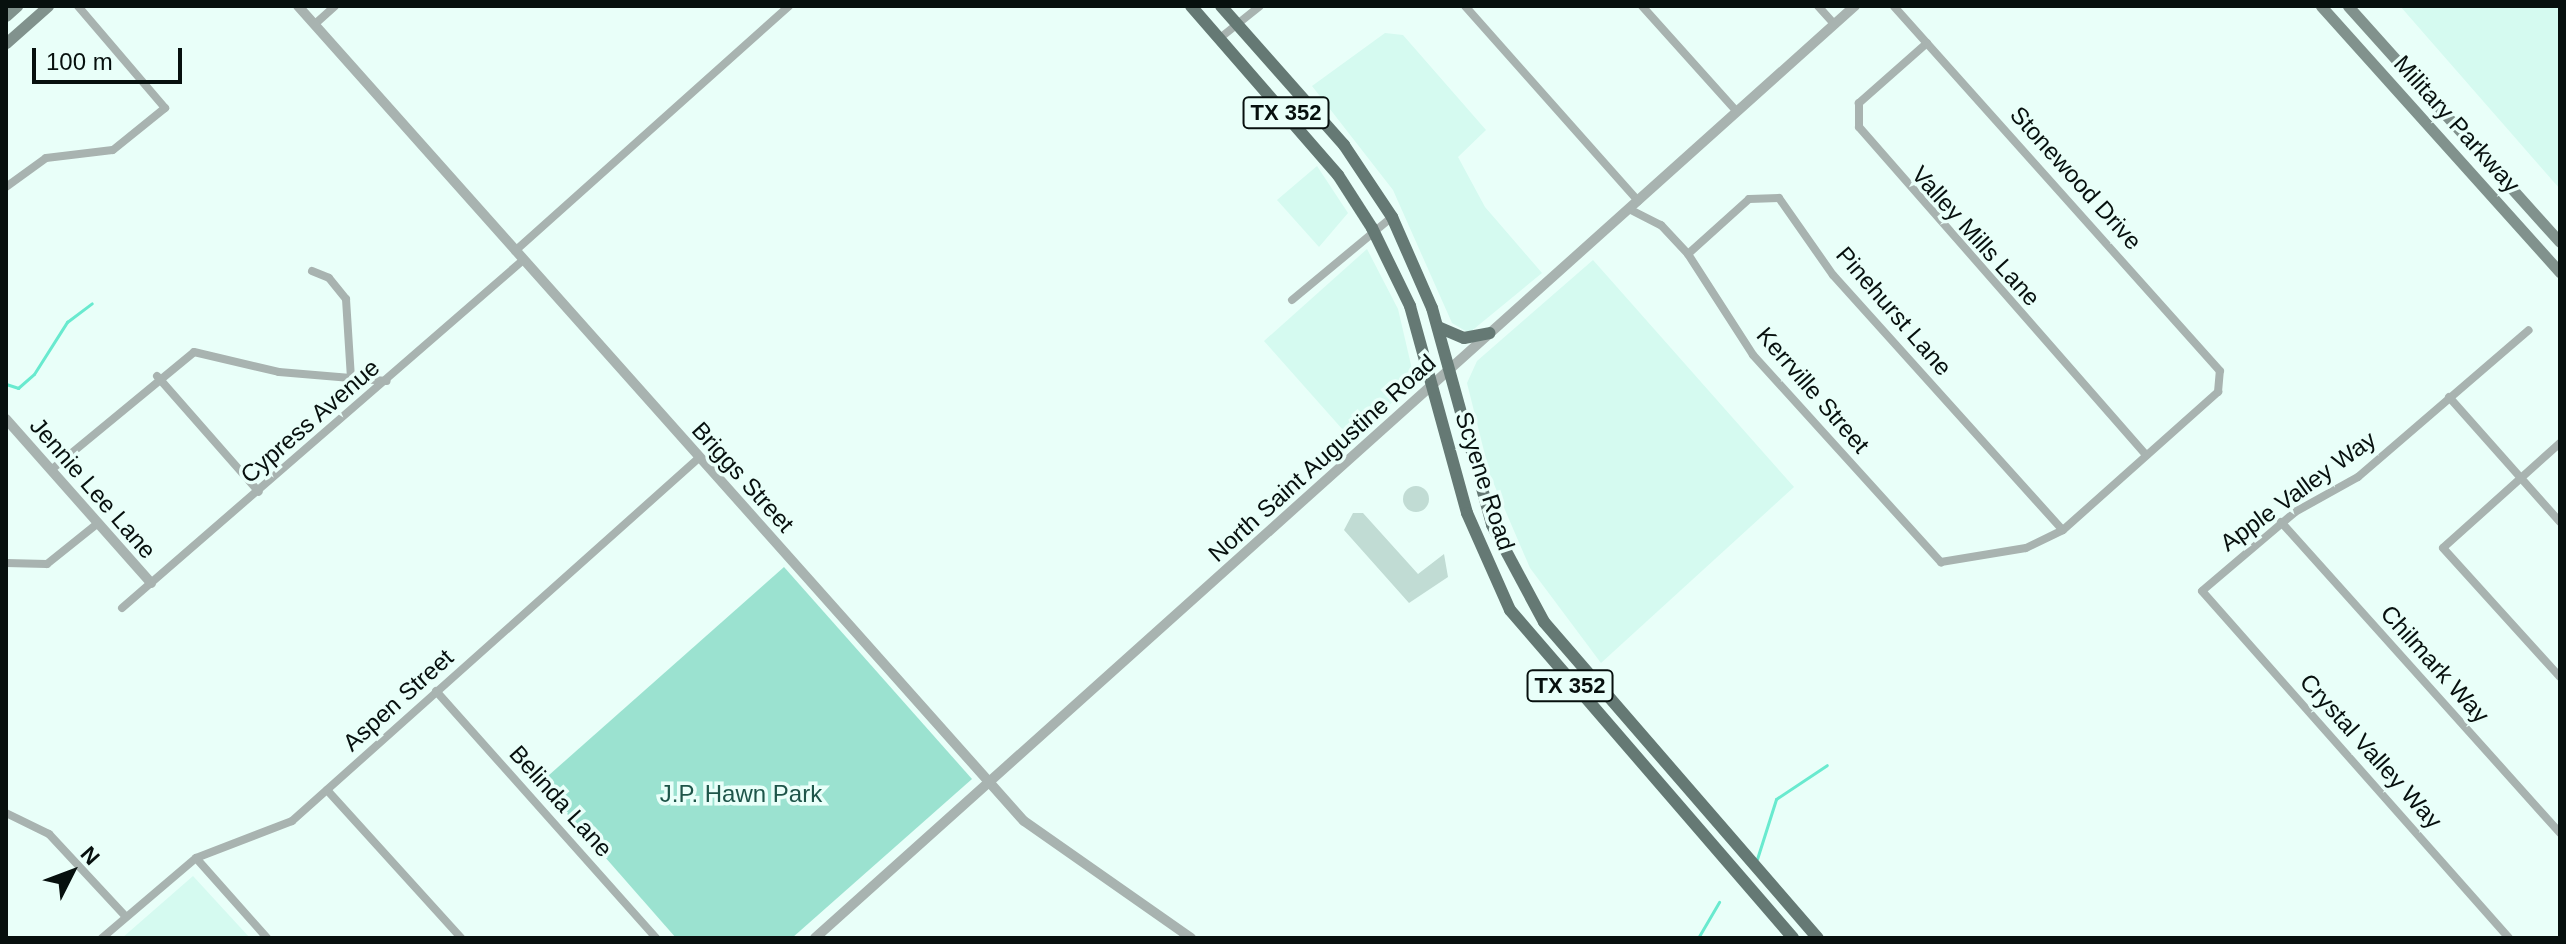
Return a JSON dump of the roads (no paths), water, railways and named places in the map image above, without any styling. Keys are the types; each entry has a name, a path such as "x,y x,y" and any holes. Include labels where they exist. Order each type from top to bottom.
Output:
{"main road":[{"path":"6,16 17,6"},
{"path":"6,43 48,6"},
{"name":"Scyene Road","path":"1191,6 1338,175 1372,228 1410,306 1467,513 1510,610 1793,938"},
{"name":"Scyene Road","path":"1221,6 1344,145 1392,217 1438,327 1488,515 1544,622 1818,938"},
{"name":"Military Parkway","path":"2321,6 2560,272"},
{"name":"Military Parkway","path":"2348,6 2560,242"},
{"path":"2375,35 2376,67"},
{"path":"2466,167 2481,154"},
{"path":"1438,327 1464,338 1490,333"}],"street":[{"path":"6,187 46,158 113,150 165,108 78,6"},
{"name":"Briggs Street","path":"298,6 518,256 1037,833 1191,938"},
{"path":"315,24 335,6"},
{"name":"Cypress Avenue","path":"122,608 387,381 789,6"},
{"path":"1220,38 1260,6"},
{"name":"Kerrville Street","path":"1465,6 1634,205 1661,225 1688,254 1753,355 1941,562 2026,548 2063,530"},
{"path":"1642,6 1737,112"},
{"path":"1818,6 1834,24"},
{"name":"North Saint Augustine Road","path":"815,938 1855,6"},
{"name":"Stonewood Drive","path":"1894,6 2216,364 2222,380 2218,392 2146,455"},
{"name":"Valley Mills Lane","path":"1927,43 1859,103 1859,127 2146,455"},
{"name":"Pinehurst Lane","path":"1688,254 1749,199 1779,198 1833,275 2063,530"},
{"path":"1292,300 1372,228 1392,217"},
{"path":"312,271 329,278 346,299 351,378"},
{"name":"Apple Valley Way","path":"2202,591 2281,522 2358,477 2529,330"},
{"path":"51,470 184,356 207,351 279,372 387,381"},
{"path":"157,376 259,492"},
{"path":"2449,397 2560,522"},
{"name":"Jennie Lee Lane","path":"6,419 151,583"},
{"path":"2560,443 2519,476 2443,548 2560,677"},
{"path":"2063,530 2146,455"},
{"name":"Aspen Street","path":"102,938 196,858 275,832 327,790 700,457"},
{"name":"Chilmark Way","path":"2281,522 2560,833"},
{"path":"6,563 47,564 98,523"},
{"name":"Crystal Valley Way","path":"2202,591 2509,938"},
{"name":"Belinda Lane","path":"436,691 656,938"},
{"path":"327,790 461,938"},
{"path":"6,813 49,834 126,917"},
{"path":"196,858 267,938"}],"waterway":[{"path":"6,384 18,388 34,374 67,322 92,303"},
{"path":"1757,859 1776,799 1827,765"},
{"path":"1698,938 1719,902"}],"park label":[{"name":"J.P. Hawn Park","path":"741,794"}]}
